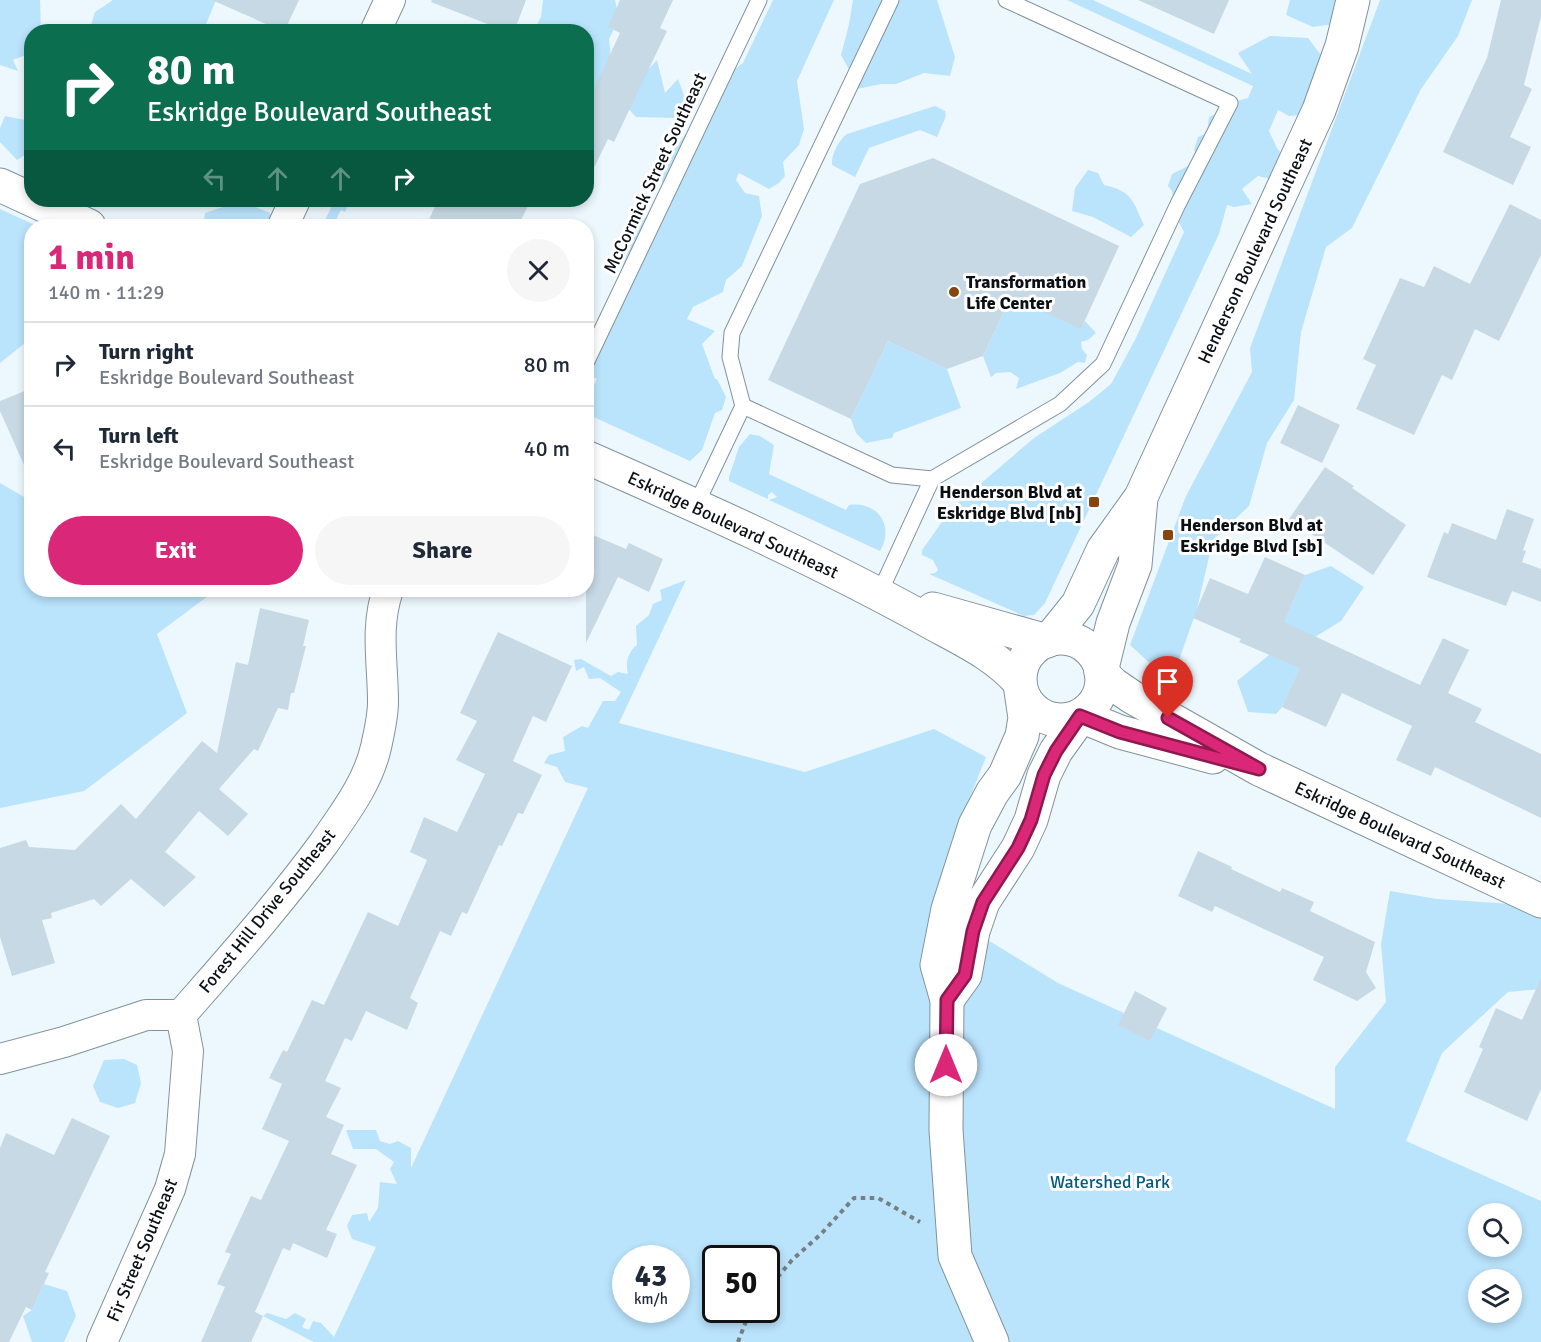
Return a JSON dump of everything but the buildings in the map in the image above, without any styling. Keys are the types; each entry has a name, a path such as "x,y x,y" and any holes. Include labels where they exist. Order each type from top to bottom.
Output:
{"main road":[{"name":"Henderson Boulevard Southeast","path":"1048,640 1078,604 1103,550 1141,497 1319,110 1342,46 1353,0"},
{"path":"0,185 24,196"},
{"path":"48,207 74,219"},
{"name":"Eskridge Boulevard Southeast","path":"594,460 696,505 879,594 989,655 1009,669 1021,687"},
{"name":"Henderson Boulevard Southeast","path":"1101,672 1113,623 1135,566 1141,497"},
{"name":"Eskridge Boulevard Southeast","path":"879,594 1048,640"},
{"path":"947,1000 965,975 973,931 983,902 1018,848 1031,820 1044,775 1056,751 1080,716 1098,697 1102,685 1097,660 1089,649 1077,642 1065,638 1048,640 1029,653 1022,665 1021,687 1025,718 1022,736 1005,775 992,793 975,825 948,909 937,965 947,1000 946,1130 955,1256 992,1342"},
{"name":"Eskridge Boulevard Southeast","path":"1101,672 1113,684 1132,697 1259,769 1541,901"},
{"path":"1021,687 1031,707 1046,717 1064,720 1080,716"},
{"name":"Eskridge Boulevard Southeast","path":"1080,716 1120,732 1259,769"}],"street":[{"path":"379,24 390,0"},
{"name":"Forest Hill Drive Southeast","path":"181,1015 294,883 341,819 362,785 376,750 383,704 380,640 382,607 386,597"},
{"path":"0,1059 64,1042 146,1015 181,1015"},
{"name":"Fir Street Southeast","path":"102,1342 170,1189 180,1154 188,1051 181,1015"}],"lane":[{"name":"McCormick Street Southeast","path":"594,346 759,0"},
{"path":"696,505 743,406 730,357 732,333 891,0"},
{"path":"879,594 932,479 1059,404 1103,364 1178,204 1230,103 1006,0"},
{"path":"743,406 892,475 932,479"}],"path":[{"path":"780,1274 854,1198 878,1198 916,1218 955,1256"},
{"path":"738,1342 745,1323"}],"green space":[{"path":"0,0 40,0 41,24 24,24 24,56 13,60 18,71 0,65"},
{"path":"113,0 216,0 206,24 91,24 95,12"},
{"path":"543,0 615,0 619,19 609,39 613,74 641,77 657,60 665,93 678,79 686,101 674,118 636,117 606,84 594,87 594,24 537,24 541,17"},
{"path":"773,0 834,0 797,81 804,129 799,145 783,162 785,176 769,189 739,173 736,180 745,193 759,196 762,216 742,266 726,280 723,292 693,307 687,319 715,331 702,344 715,379 726,397 722,410 715,413 702,450 690,461 594,417 594,385 597,379 594,378 594,359 630,279 622,267 640,222 665,189 658,171 694,123 722,79 743,63"},
{"path":"853,0 937,0 955,57 950,76 924,73 896,84 881,84 857,89 855,80 841,55"},
{"path":"1067,0 1093,0 1252,74 1238,53 1270,36 1308,38 1324,59 1310,114 1289,116 1278,110 1269,131 1277,148 1290,164 1271,179 1258,176 1242,189 1252,204 1234,207 1227,205 1219,234 1045,603 1034,615 1024,616 929,574 938,570 933,560 922,555 922,550 952,508 1034,438 1089,402 1111,384 1135,340 1184,232 1175,215 1172,191 1168,186 1172,174 1198,161 1194,150 1198,137 1207,133 1209,117 1230,103 1248,98 1253,86"},
{"path":"1290,0 1347,0 1340,23 1313,27 1286,15"},
{"path":"1380,0 1472,0 1458,36 1421,89 1352,228 1326,247 1301,332 1294,400 1267,443 1249,506 1213,540 1197,609 1178,663 1152,665 1130,645 1186,496 1252,372 1250,348"},
{"path":"935,106 945,111 946,116 937,137 920,130 869,148 855,177 832,165 836,148 847,134"},
{"path":"5,116 24,120 24,156 17,160 0,142 0,128"},
{"path":"1088,170 1098,173 1104,185 1121,190 1134,203 1144,225 1131,237 1093,217 1072,211 1075,188"},
{"path":"223,207 256,207 270,213 273,219 204,219 205,213"},
{"path":"332,207 347,207 345,212 341,210 336,219 326,219"},
{"path":"0,209 24,220 24,344 0,363"},
{"path":"1011,297 1081,328 1085,321 1096,333 1088,340 1081,342 1082,349 1087,355 1085,363 1078,362 1060,373 1016,389 1019,378 1010,372 996,373 991,377 983,356"},
{"path":"888,341 947,369 961,408 894,433 892,438 866,443 856,433 851,419"},
{"path":"750,434 760,436 774,445 769,474 846,510 849,505 859,505 876,511 881,517 886,533 880,551 769,500 777,497 772,492 768,495 768,499 729,481 739,447"},
{"path":"0,483 24,497 24,597 207,597 157,634 187,713 84,791 0,808"},
{"path":"1331,566 1364,587 1341,621 1315,637 1282,707 1276,714 1248,712 1237,681 1269,655 1305,575"},
{"name":"Watershed Park","path":"686,580 619,723 805,772 934,729 986,757 950,847 934,917 973,931 1058,983 1335,1109 1335,1067 1386,1002 1381,944 1390,891 1437,899 1527,905 1541,917 1541,989 1508,992 1442,1053 1406,1141 1541,1201 1541,1342 314,1342 263,1316 267,1313 286,1319 295,1313 306,1319 302,1327 309,1330 313,1321 321,1323 334,1337 376,1247 352,1239 347,1226 352,1215 367,1213 369,1222 378,1208 380,1182 397,1184 390,1169 394,1162 376,1149 353,1149 346,1130 376,1130 380,1141 390,1144 398,1141 411,1148 411,1168 588,788 565,782 557,767 544,763 549,755 565,751 563,737 582,726 588,728 603,701 615,701 621,692 600,678 589,679 584,667 576,671 574,660 581,659 611,676 618,672 628,674 628,658 637,645 636,626 649,615 653,604 662,600 660,590"},
{"path":"124,1059 137,1065 141,1083 135,1103 118,1108 100,1102 93,1086 104,1060"},
{"path":"44,1284 67,1291 76,1316 64,1342 32,1342 23,1316 32,1310"}],"place":[{"name":"Transformation Life Center","path":"954,292"},
{"name":"Henderson Blvd at Eskridge Blvd [nb]","path":"1094,502"},
{"name":"Henderson Blvd at Eskridge Blvd [sb]","path":"1168,535"}],"route":[{"path":"946,1065 947,1000 965,975 973,931 983,902 1018,848 1031,820 1044,775 1056,751 1080,716 1120,732 1259,769 1168,718"}]}
